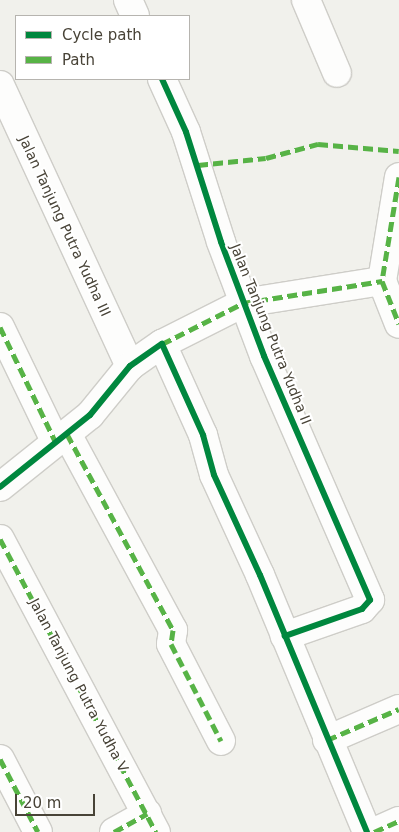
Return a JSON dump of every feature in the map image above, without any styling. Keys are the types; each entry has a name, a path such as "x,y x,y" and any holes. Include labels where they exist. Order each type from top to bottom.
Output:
{"street":[{"path":"128,0 135,15"},
{"path":"306,0 337,73"},
{"name":"Jalan Tanjung Putra Yudha II","path":"162,80 198,165 243,303 367,595 369,604 365,608 285,636"},
{"name":"Jalan Tanjung Putra Yudha III","path":"0,85 130,366"},
{"path":"399,177 382,281 399,324"},
{"path":"0,487 90,415 130,366 162,344 243,303 382,281"},
{"path":"0,327 61,438 173,630 171,644 221,741"},
{"path":"162,344 202,435 214,475 285,636 367,832"},
{"name":"Jalan Tanjung Putra Yudha V","path":"0,540 152,823"},
{"path":"327,740 399,709"},
{"path":"0,758 38,832"},
{"path":"374,832 399,821"},
{"path":"114,832 152,823"}],"marked path":[{"path":"198,165 266,158 318,144 399,151"},
{"path":"399,177 382,281 399,324"},
{"path":"162,344 243,303 382,281"},
{"path":"0,327 55,441"},
{"path":"67,434 173,630 171,644 221,741"},
{"path":"0,539 156,832"},
{"path":"327,740 399,709"},
{"path":"0,759 38,832"},
{"path":"114,832 147,814"},
{"path":"374,832 399,821"}],"cycle path":[{"path":"162,80 186,132 221,242 264,356 370,600 362,609 285,636"},
{"path":"0,487 90,415 130,366 162,344 203,435 214,475 260,575 367,832"}]}
